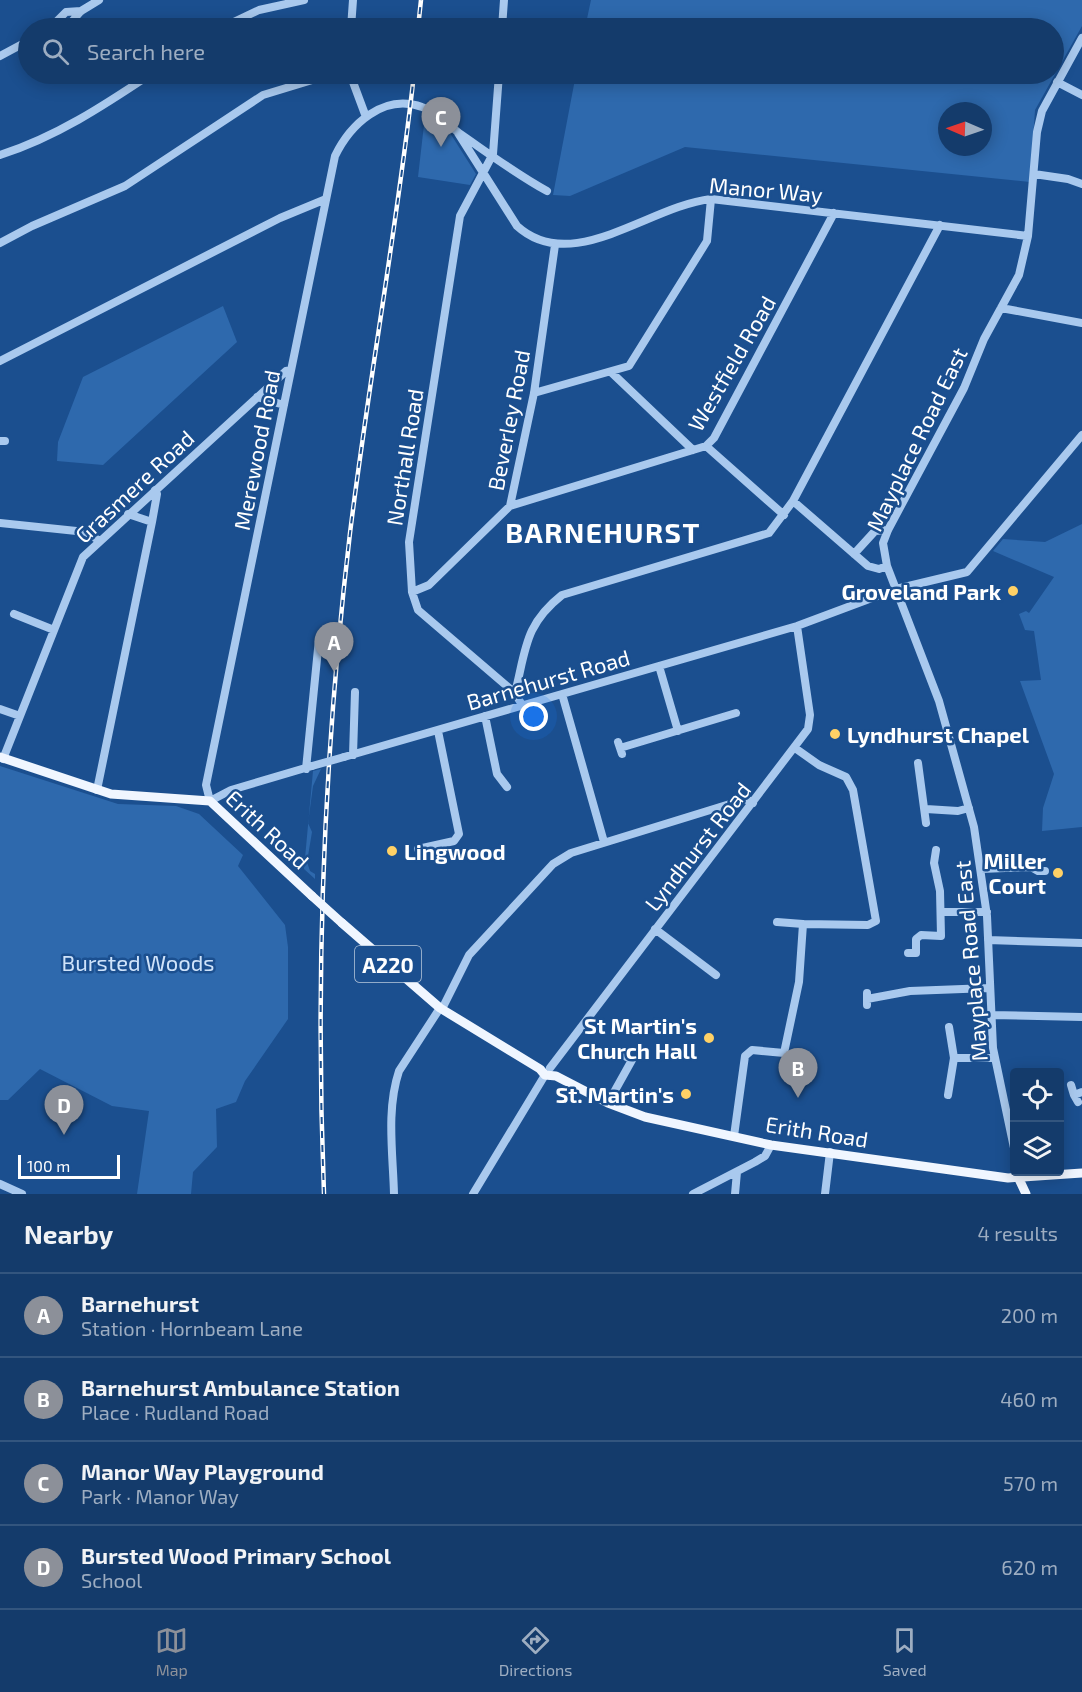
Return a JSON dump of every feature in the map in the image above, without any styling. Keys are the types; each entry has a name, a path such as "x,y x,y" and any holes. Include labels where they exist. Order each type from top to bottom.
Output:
{"main road":[{"name":"Erith Road","path":"2,758 97,790 126,796 210,801 342,923 441,1006 545,1070 608,1103 645,1117 771,1145 1010,1174"},
{"name":"Erith Road","path":"1064,1174 1082,1173"},
{"path":"1019,1176 1026,1194"}],"street":[{"path":"75,18 81,11 99,0"},
{"path":"242,18 259,10 304,0"},
{"path":"352,18 353,0"},
{"path":"503,18 504,0"},
{"name":"Mayplace Road East","path":"1064,70 1082,38"},
{"path":"0,56 18,46"},
{"path":"0,155 36,144 136,84"},
{"path":"0,243 32,226 125,186 263,95 300,84"},
{"path":"354,84 366,117 387,106 413,105 433,112 523,178 547,191"},
{"name":"Northall Road","path":"498,84 493,154 484,175 460,216 409,542 412,592 415,603 424,617 515,693 522,705"},
{"name":"Mayplace Road East","path":"1010,1129 995,1058 990,1015 987,912 969,808 939,701 886,566 884,543 888,530 964,388 984,339 1019,274 1028,236 1037,132 1042,111 1056,84"},
{"path":"1061,84 1082,94"},
{"name":"Merewood Road","path":"210,801 206,785 334,156 342,142 366,117"},
{"name":"Manor Way","path":"457,131 517,226 529,237 555,245 581,243 678,205 711,199 1028,236"},
{"path":"1034,174 1068,179 1082,184"},
{"path":"0,361 280,218 326,199"},
{"path":"534,393 612,373 629,366 707,241 711,199"},
{"name":"Westfield Road","path":"510,506 706,446 714,438 834,213"},
{"path":"515,693 527,637 536,619 562,595 769,533 793,501 940,225"},
{"name":"Beverley Road","path":"412,592 429,585 510,506 534,393 555,245"},
{"path":"1001,308 1082,323"},
{"name":"Grasmere Road","path":"2,758 83,557 286,370 291,370"},
{"path":"612,373 693,450"},
{"path":"257,397 284,405"},
{"name":"Barnehurst Road","path":"210,801 231,790 797,626 896,589 967,572 1082,435"},
{"path":"706,446 784,515"},
{"path":"97,790 152,522 157,494 155,490"},
{"path":"793,501 868,567 879,569 886,566"},
{"path":"128,514 152,522"},
{"path":"0,523 86,532 99,540"},
{"path":"854,554 875,531 888,530"},
{"path":"14,614 54,630"},
{"name":"Lyndhurst Road","path":"473,1194 545,1070 808,729 810,715 797,626"},
{"path":"309,767 319,639"},
{"path":"659,666 678,731"},
{"path":"353,755 355,692"},
{"path":"562,694 604,842"},
{"path":"0,709 20,716"},
{"path":"620,748 736,713"},
{"path":"485,716 497,774 507,787"},
{"path":"418,849 454,841 459,834 438,731"},
{"path":"777,922 868,925 876,921 877,914 853,790 846,777 819,765 795,748"},
{"path":"918,763 926,809 926,824"},
{"path":"394,1194 392,1104 395,1082 399,1071 441,1006 469,955 554,864 571,853 746,799 753,803"},
{"path":"926,809 958,811 969,808"},
{"path":"908,953 916,953 916,939 921,935 940,936 942,912 934,863 936,850"},
{"path":"981,868 1031,867 1038,871 1046,871"},
{"path":"942,912 987,912"},
{"path":"734,1136 745,1056 752,1050 784,1053 799,982 803,924"},
{"path":"656,929 716,975"},
{"path":"988,940 1082,943"},
{"path":"867,999 881,998 906,991 989,988"},
{"path":"990,1015 1082,1017"},
{"path":"948,1095 954,1058 949,1027"},
{"path":"608,1103 632,1060 623,1054"},
{"path":"954,1058 995,1058"},
{"path":"1071,1085 1078,1096"},
{"path":"693,1194 765,1156 771,1145"},
{"path":"825,1194 830,1152"},
{"path":"735,1194 737,1172"},
{"path":"0,1184 22,1194"}],"green space":[{"path":"591,0 1082,0 1082,26 1064,58 1064,18 587,18"},
{"path":"574,84 1050,84 1035,110 1030,182 685,147 570,196 553,195"},
{"path":"425,116 450,133 476,174 470,185 418,177"},
{"path":"223,306 237,342 103,465 57,461 58,442 83,377"},
{"path":"1082,524 1082,827 1042,831 1043,808 1054,774 1020,681 1041,680 1034,631 1025,630 1019,614 1026,611 1029,613 1054,577 993,551 1003,539 1045,542"},
{"name":"Bursted Woods","path":"0,766 118,804 176,806 199,814 243,855 238,866 285,925 288,947 288,1019 245,1081 236,1102 216,1109 217,1147 193,1172 191,1194 137,1194 149,1111 112,1106 40,1069 8,1100 0,1100"},
{"path":"321,769 313,786 309,818 313,771"},
{"path":"308,823 312,832 307,862 310,871 315,874 315,879 304,869"}],"railway":[{"path":"419,18 421,0"},
{"path":"324,1194 321,1111 321,946 334,698 350,533 400,189 413,84"}],"place":[{"name":"Manor Way Playground","path":"441,147"},
{"name":"Groveland Park","path":"1013,591"},
{"name":"Barnehurst","path":"334,672"},
{"name":"Lyndhurst Chapel","path":"835,734"},
{"name":"Lingwood","path":"392,851"},
{"name":"Miller Court","path":"1058,873"},
{"name":"St Martin's Church Hall","path":"709,1038"},
{"name":"St. Martin's","path":"686,1094"},
{"name":"Barnehurst Ambulance Station","path":"798,1098"},
{"name":"Bursted Wood Primary School","path":"64,1135"}],"district":[{"name":"BARNEHURST","path":"603,532"}]}
